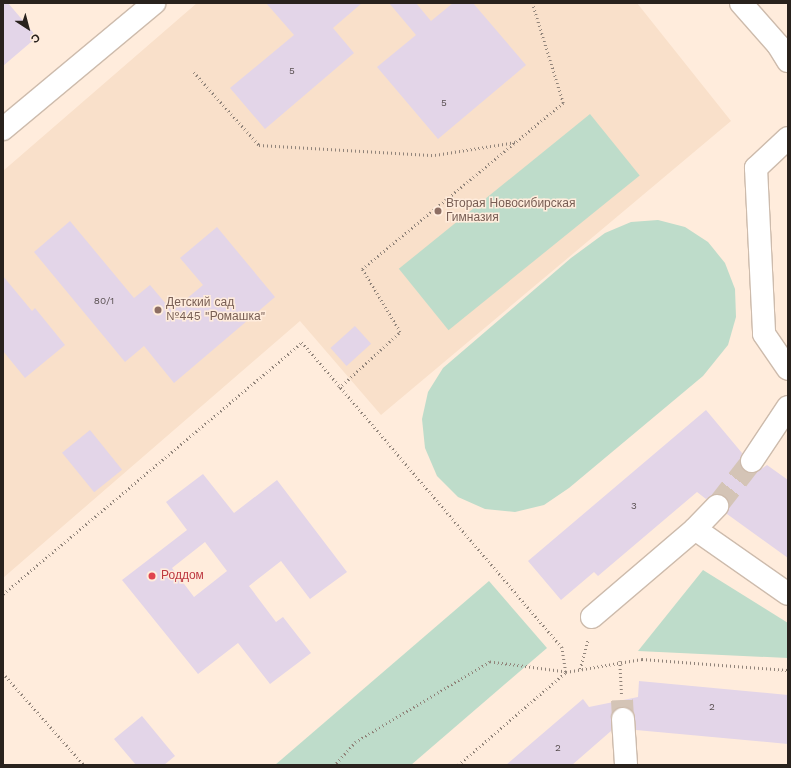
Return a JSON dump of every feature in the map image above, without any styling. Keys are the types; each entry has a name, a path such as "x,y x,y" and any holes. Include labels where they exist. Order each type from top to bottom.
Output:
{"street":[{"path":"3,130 154,3"},
{"path":"741,3 778,45 788,61"},
{"path":"788,138 756,168 764,334 788,368"},
{"path":"752,461 788,407"},
{"path":"592,616 695,529 717,506"},
{"path":"695,529 788,594"},
{"path":"623,710 626,765 635,765"}],"path":[{"path":"339,388 400,332 362,269 564,103 532,3"},
{"path":"194,72 259,145 435,155 516,142"},
{"path":"3,594 302,342 339,388 562,647 566,672"},
{"path":"580,669 592,616"},
{"path":"335,765 356,742 490,662 566,672 620,661 642,659 788,670"},
{"path":"620,661 623,710"},
{"path":"458,765 566,672"},
{"path":"3,673 84,765"}],"shaded area":[{"name":"Вторая Новосибирская Гимназия","path":"197,3 637,3 731,121 381,415 300,321 3,578 3,171"}],"green space":[{"path":"590,114 640,175 449,330 399,269"},
{"path":"658,220 685,227 708,242 725,263 735,289 736,317 728,345 703,376 569,488 544,505 515,512 485,509 458,497 437,476 425,448 422,419 428,392 443,368 571,258 605,233 631,222"},
{"path":"703,570 788,623 788,658 638,651"},
{"path":"489,581 547,648 411,765 275,765"}],"building":[{"path":"3,3 8,3 37,37 3,66"},
{"path":"266,3 362,3 333,28 354,53 265,129 230,88 294,35"},
{"path":"389,3 416,3 431,21 453,3 473,3 526,65 438,139 377,67 416,35"},
{"path":"70,221 134,298 150,285 172,311 203,285 180,258 217,227 275,297 174,383 144,346 125,362 34,252"},
{"path":"3,276 32,311 35,308 65,345 25,378 3,351"},
{"path":"355,326 371,344 347,366 330,348"},
{"path":"706,410 742,453 740,461 745,471 757,472 767,465 788,480 788,558 727,514 729,503 725,497 714,494 706,499 697,492 598,576 594,572 561,600 528,561"},
{"path":"90,430 122,470 94,492 62,453"},
{"name":"Роддом","path":"203,474 234,513 277,480 347,572 310,599 281,561 249,586 276,622 283,617 311,653 270,684 238,643 198,674 122,580 187,530 166,502","holes":["205,542 227,571 194,597 172,568"]},
{"path":"639,681 788,695 788,744 636,730 634,712 622,707 612,714 611,731 572,765 506,765 583,699 589,707 638,697"},
{"path":"142,716 175,756 164,765 136,765 114,739"}],"tunnel":[{"path":"717,506 752,461"},
{"path":"622,700 623,719"}],"place":[{"name":"Вторая Новосибирская Гимназия","path":"438,211"},
{"name":"Детский сад №445 \"Ромашка\"","path":"158,310"},
{"name":"Роддом","path":"152,576"}]}
